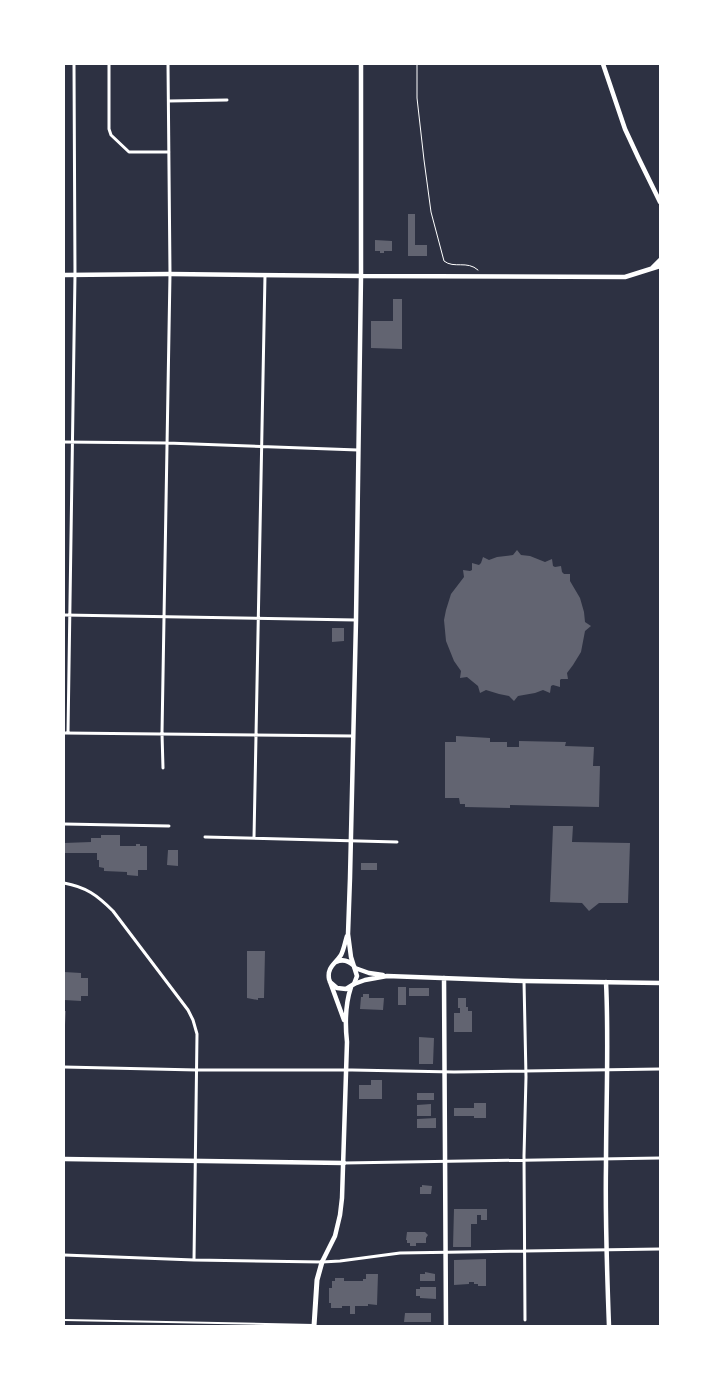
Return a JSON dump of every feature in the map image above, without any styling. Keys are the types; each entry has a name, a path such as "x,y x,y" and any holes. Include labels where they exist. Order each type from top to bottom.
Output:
{"main road":[{"path":"314,1326 317,1280 322,1262"}],"street":[{"path":"74,64 75,275 66,733 353,736"},
{"path":"109,64 109,129 111,135 129,152 169,152"},
{"path":"163,768 170,274 168,64"},
{"path":"322,1262 335,1236 340,1215 344,1163 347,1042 345,1021 348,994 357,976 348,934 359,450 361,64"},
{"path":"603,64 626,129 660,202"},
{"path":"169,101 227,100"},
{"path":"651,269 660,260"},
{"path":"64,275 625,277 660,266"},
{"path":"254,838 265,275"},
{"path":"64,442 167,443 359,450"},
{"path":"64,615 356,620"},
{"path":"64,824 169,826"},
{"path":"205,837 397,842"},
{"path":"64,883 78,886 91,892 101,899 113,912 188,1010 197,1034 194,1260"},
{"path":"345,1021 328,973 340,956 348,934"},
{"path":"332,965 338,961 350,962 369,973 387,976 660,983"},
{"path":"330,982 334,987 346,989 365,980 387,976"},
{"path":"444,978 446,1326"},
{"path":"524,981 526,1070 524,1160 525,1320"},
{"path":"606,982 608,1070 606,1249 609,1326"},
{"path":"64,1067 445,1072 660,1068"},
{"path":"64,1159 344,1163 660,1158"},
{"path":"64,1255 322,1262 400,1253 660,1249"}],"lane":[{"path":"64,1320 314,1326"}],"path":[{"path":"417,64 417,98 431,212 444,260 451,264 472,266 477,269 480,277"}],"building":[{"path":"408,214 415,214 415,245 427,245 427,256 408,256"},
{"path":"375,240 392,241 392,251 380,253 380,251 375,251"},
{"path":"393,299 402,299 402,349 371,348 371,321 393,321"},
{"path":"517,550 521,555 530,556 545,562 552,559 553,566 561,566 564,574 570,574 570,581 580,598 585,622 591,626 585,631 581,652 567,673 568,679 560,680 560,687 553,685 551,686 550,693 543,690 518,696 514,701 509,696 486,690 480,693 478,686 467,677 460,678 461,671 454,661 446,641 444,620 451,594 464,577 463,570 472,570 472,563 479,565 483,557 489,560 513,555"},
{"path":"332,628 344,628 344,641 332,642"},
{"path":"456,736 490,738 490,742 507,742 507,747 519,747 519,741 566,742 565,746 594,747 593,766 600,766 599,807 510,805 510,808 465,807 465,804 460,804 459,798 445,798 445,742 456,742"},
{"path":"553,826 573,826 572,842 630,843 628,903 599,903 589,911 582,903 550,902"},
{"path":"101,835 120,835 120,846 136,846 136,844 140,844 140,846 147,846 147,870 138,870 138,876 127,875 127,872 104,871 104,868 99,867 97,853 64,853 64,843 91,842 91,838 101,838"},
{"path":"168,850 178,850 178,866 167,865"},
{"path":"361,863 377,863 377,870 361,870"},
{"path":"247,951 265,951 264,998 258,998 258,1000 247,998"},
{"path":"64,972 81,973 81,978 88,978 88,996 81,996 81,1001 64,1000"},
{"path":"398,987 406,987 406,1005 398,1005"},
{"path":"409,988 429,988 429,996 409,996"},
{"path":"363,994 369,994 369,998 384,998 383,1010 360,1009"},
{"path":"458,998 466,998 466,1007 468,1007 468,1011 472,1011 472,1032 454,1032 454,1013 460,1013"},
{"path":"64,1011 66,1011 65,1025 64,1025"},
{"path":"419,1037 434,1038 433,1064 419,1064"},
{"path":"371,1080 382,1080 382,1099 359,1099 359,1085 371,1085"},
{"path":"417,1093 434,1093 434,1100 417,1100"},
{"path":"474,1103 486,1103 486,1118 454,1116 454,1108 474,1108"},
{"path":"431,1104 431,1116 417,1116 417,1105"},
{"path":"436,1118 436,1128 417,1128 417,1119"},
{"path":"422,1185 432,1186 431,1194 420,1194 420,1187"},
{"path":"454,1209 487,1209 487,1220 481,1220 481,1215 477,1215 477,1224 471,1224 471,1247 453,1247"},
{"path":"407,1232 425,1232 428,1235 426,1243 416,1243 416,1246 410,1246 410,1243 407,1243 406,1240"},
{"path":"486,1259 486,1286 478,1286 474,1282 454,1285 454,1260"},
{"path":"425,1272 435,1274 435,1281 420,1281 420,1274 425,1274"},
{"path":"366,1274 378,1274 377,1305 355,1306 355,1314 350,1314 350,1306 331,1308 329,1288 332,1288 332,1281 335,1281 335,1278 344,1278 344,1281 363,1281 363,1279 366,1279"},
{"path":"420,1287 436,1287 436,1299 416,1296 416,1289 420,1289"},
{"path":"405,1313 431,1313 431,1322 404,1322"}]}
